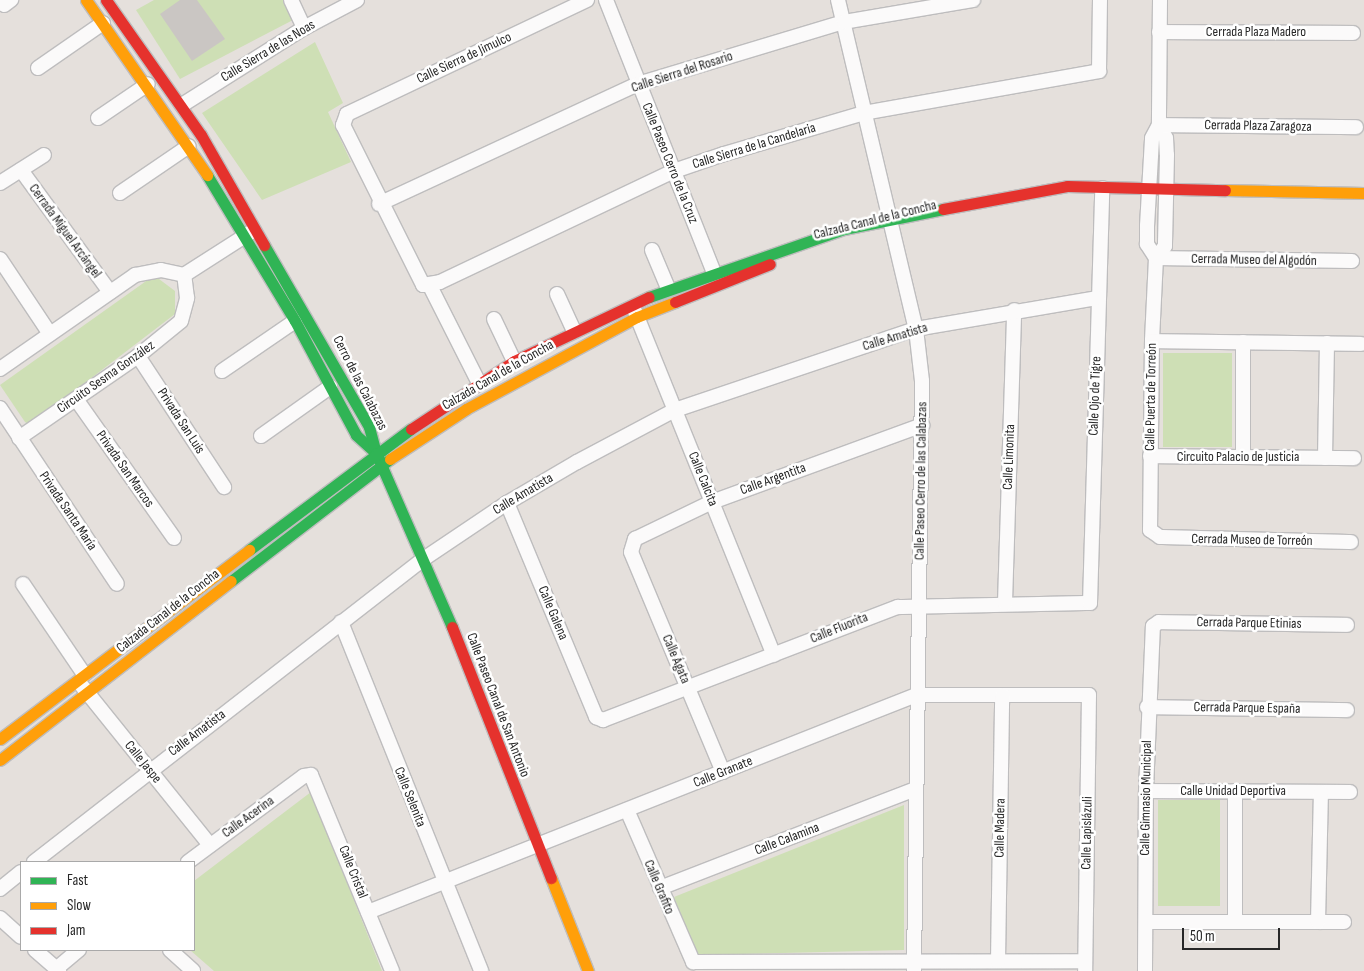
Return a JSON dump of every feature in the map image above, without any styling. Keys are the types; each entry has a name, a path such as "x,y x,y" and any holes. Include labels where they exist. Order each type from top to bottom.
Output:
{"street":[{"name":"Cerro de las Calabazas","path":"86,0 148,84 189,146 295,321 356,435 376,453"},
{"name":"Cerro de las Calabazas","path":"106,0 182,105 256,229 345,379 369,427 376,453"},
{"path":"291,0 304,28"},
{"name":"Calle Sierra de las Noas","path":"182,105 304,28 357,0"},
{"name":"Calle Sierra de Jimulco","path":"379,204 344,125 344,118 587,0"},
{"name":"Calle Paseo Cerro de la Cruz","path":"606,0 713,270"},
{"name":"Calle Paseo Cerro de las Calabazas","path":"838,0 889,224 916,329 922,425 916,695 914,966"},
{"name":"Calle Sierra del Rosario","path":"379,204 638,84 844,22 973,0"},
{"name":"Calle Sierra de la Candelaria","path":"430,286 674,171 864,113 1099,71 1100,0"},
{"name":"Calle Puerta de Torreón","path":"1156,258 1147,244 1152,138 1159,125 1160,0"},
{"path":"38,68 103,23"},
{"name":"Cerrada Plaza Madero","path":"1159,32 1353,33"},
{"path":"98,118 148,84"},
{"name":"Calle Puerta de Torreón","path":"1153,535 1149,522 1152,340 1156,258 1165,246 1166,190 1166,138 1159,125"},
{"name":"Cerrada Plaza Zaragoza","path":"1159,125 1356,127"},
{"path":"120,193 189,146"},
{"name":"Cerrada Miguel Arcángel","path":"0,183 44,155"},
{"name":"Cerrada Miguel Arcángel","path":"21,170 110,292"},
{"name":"Calzada Canal de la Concha","path":"0,760 382,464 466,409 668,288 713,270 889,224 1100,189 1364,193"},
{"name":"Calle Ojo de Tigre","path":"1090,603 1100,189"},
{"path":"379,204 423,285 430,286 479,383"},
{"name":"Calzada Canal de la Concha","path":"0,739 376,453 514,361 574,331 889,224"},
{"path":"0,369 135,275 148,271 184,275 256,229"},
{"path":"652,250 668,288"},
{"name":"Cerrada Museo del Algodón","path":"1156,258 1352,261"},
{"path":"0,259 50,334"},
{"name":"Circuito Sesma González","path":"19,438 138,356 181,321 187,298 184,275"},
{"path":"557,294 574,331"},
{"name":"Calle Amatista","path":"35,861 149,770 425,558 507,503 675,410 916,329 1014,310 1098,298"},
{"name":"Calle Calcita","path":"634,310 774,655"},
{"name":"Calle Limonita","path":"1005,603 1014,310"},
{"path":"494,319 514,361"},
{"path":"222,371 295,321"},
{"path":"1152,340 1360,344"},
{"path":"1243,457 1244,342"},
{"path":"1325,458 1327,343"},
{"name":"Privada San Luis","path":"138,356 224,487"},
{"path":"261,436 330,387"},
{"name":"Privada San Marcos","path":"76,399 174,538"},
{"path":"0,408 19,438"},
{"name":"Calle Argentita","path":"632,546 635,539 712,502 922,425"},
{"name":"Privada Santa María","path":"19,438 116,584"},
{"name":"Calle Paseo Canal de San Antonio","path":"376,453 425,558 536,846 588,971"},
{"name":"Circuito Palacio de Justicia","path":"1150,456 1354,458"},
{"name":"Calle Galena","path":"507,503 596,717 603,720"},
{"name":"Cerrada Museo de Torreón","path":"1153,535 1351,542"},
{"name":"Calle Ágata","path":"632,546 723,772"},
{"name":"Calle Jaspe","path":"23,584 81,676 88,693 210,845"},
{"name":"Calle Fluorita","path":"603,720 774,655 880,611 919,604 1090,603"},
{"name":"Calle Selenita","path":"341,622 481,971"},
{"name":"Cerrada Parque Etinias","path":"1153,626 1159,622 1347,625"},
{"name":"Calle Gimnasio Municipal","path":"1145,971 1146,791 1148,707 1153,626"},
{"name":"Calle Granate","path":"368,912 916,695 1089,695"},
{"name":"Calle Madera","path":"998,961 1002,695"},
{"name":"Calle Lapislázuli","path":"1085,966 1089,695"},
{"name":"Cerrada Parque España","path":"1148,707 1347,710"},
{"name":"Calle Acerina","path":"189,861 304,776 311,775"},
{"name":"Calle Cristal","path":"311,775 392,971"},
{"name":"Calle Calamina","path":"660,888 915,789"},
{"name":"Calle Unidad Deportiva","path":"1146,791 1350,792"},
{"path":"1235,791 1235,922"},
{"path":"1318,922 1321,792"},
{"name":"Calle Grafito","path":"627,810 693,962 914,966"},
{"path":"0,890 20,873"},
{"path":"0,918 20,936"},
{"path":"1146,922 1344,922"},
{"path":"36,951 57,970 78,951"},
{"path":"171,951 193,971"},
{"path":"914,966 998,961 1085,966"}],"green space":[{"path":"154,0 284,0 293,20 180,79 136,10"},
{"path":"315,42 343,103 328,112 351,162 262,200 202,113"},
{"path":"149,279 159,279 175,291 175,314 30,425 25,422 0,385"},
{"path":"1163,353 1232,353 1232,447 1163,447"},
{"path":"311,792 382,971 214,971 191,951 195,951 195,880"},
{"path":"1158,800 1220,800 1220,906 1158,906"},
{"path":"904,805 904,950 697,955 674,897"}],"building":[{"path":"180,0 197,0 225,39 192,61 160,14"}],"traffic: fast":[{"path":"207,175 295,321 356,435 376,453"},
{"path":"649,297 844,229 943,209"},
{"path":"264,245 369,427 376,453 452,627"},
{"path":"249,550 411,429"},
{"path":"231,581 390,459"}],"traffic: slow":[{"path":"86,0 207,175"},
{"path":"1225,190 1364,193"},
{"path":"390,459 466,409 637,317 675,302"},
{"path":"0,739 249,550"},
{"path":"0,760 231,581"},
{"path":"551,878 588,971"}],"traffic: jam":[{"path":"106,0 201,135 264,245"},
{"path":"943,209 1067,186 1225,190"},
{"path":"675,302 770,264"},
{"path":"411,429 514,361 649,297"},
{"path":"452,627 551,878"}]}
